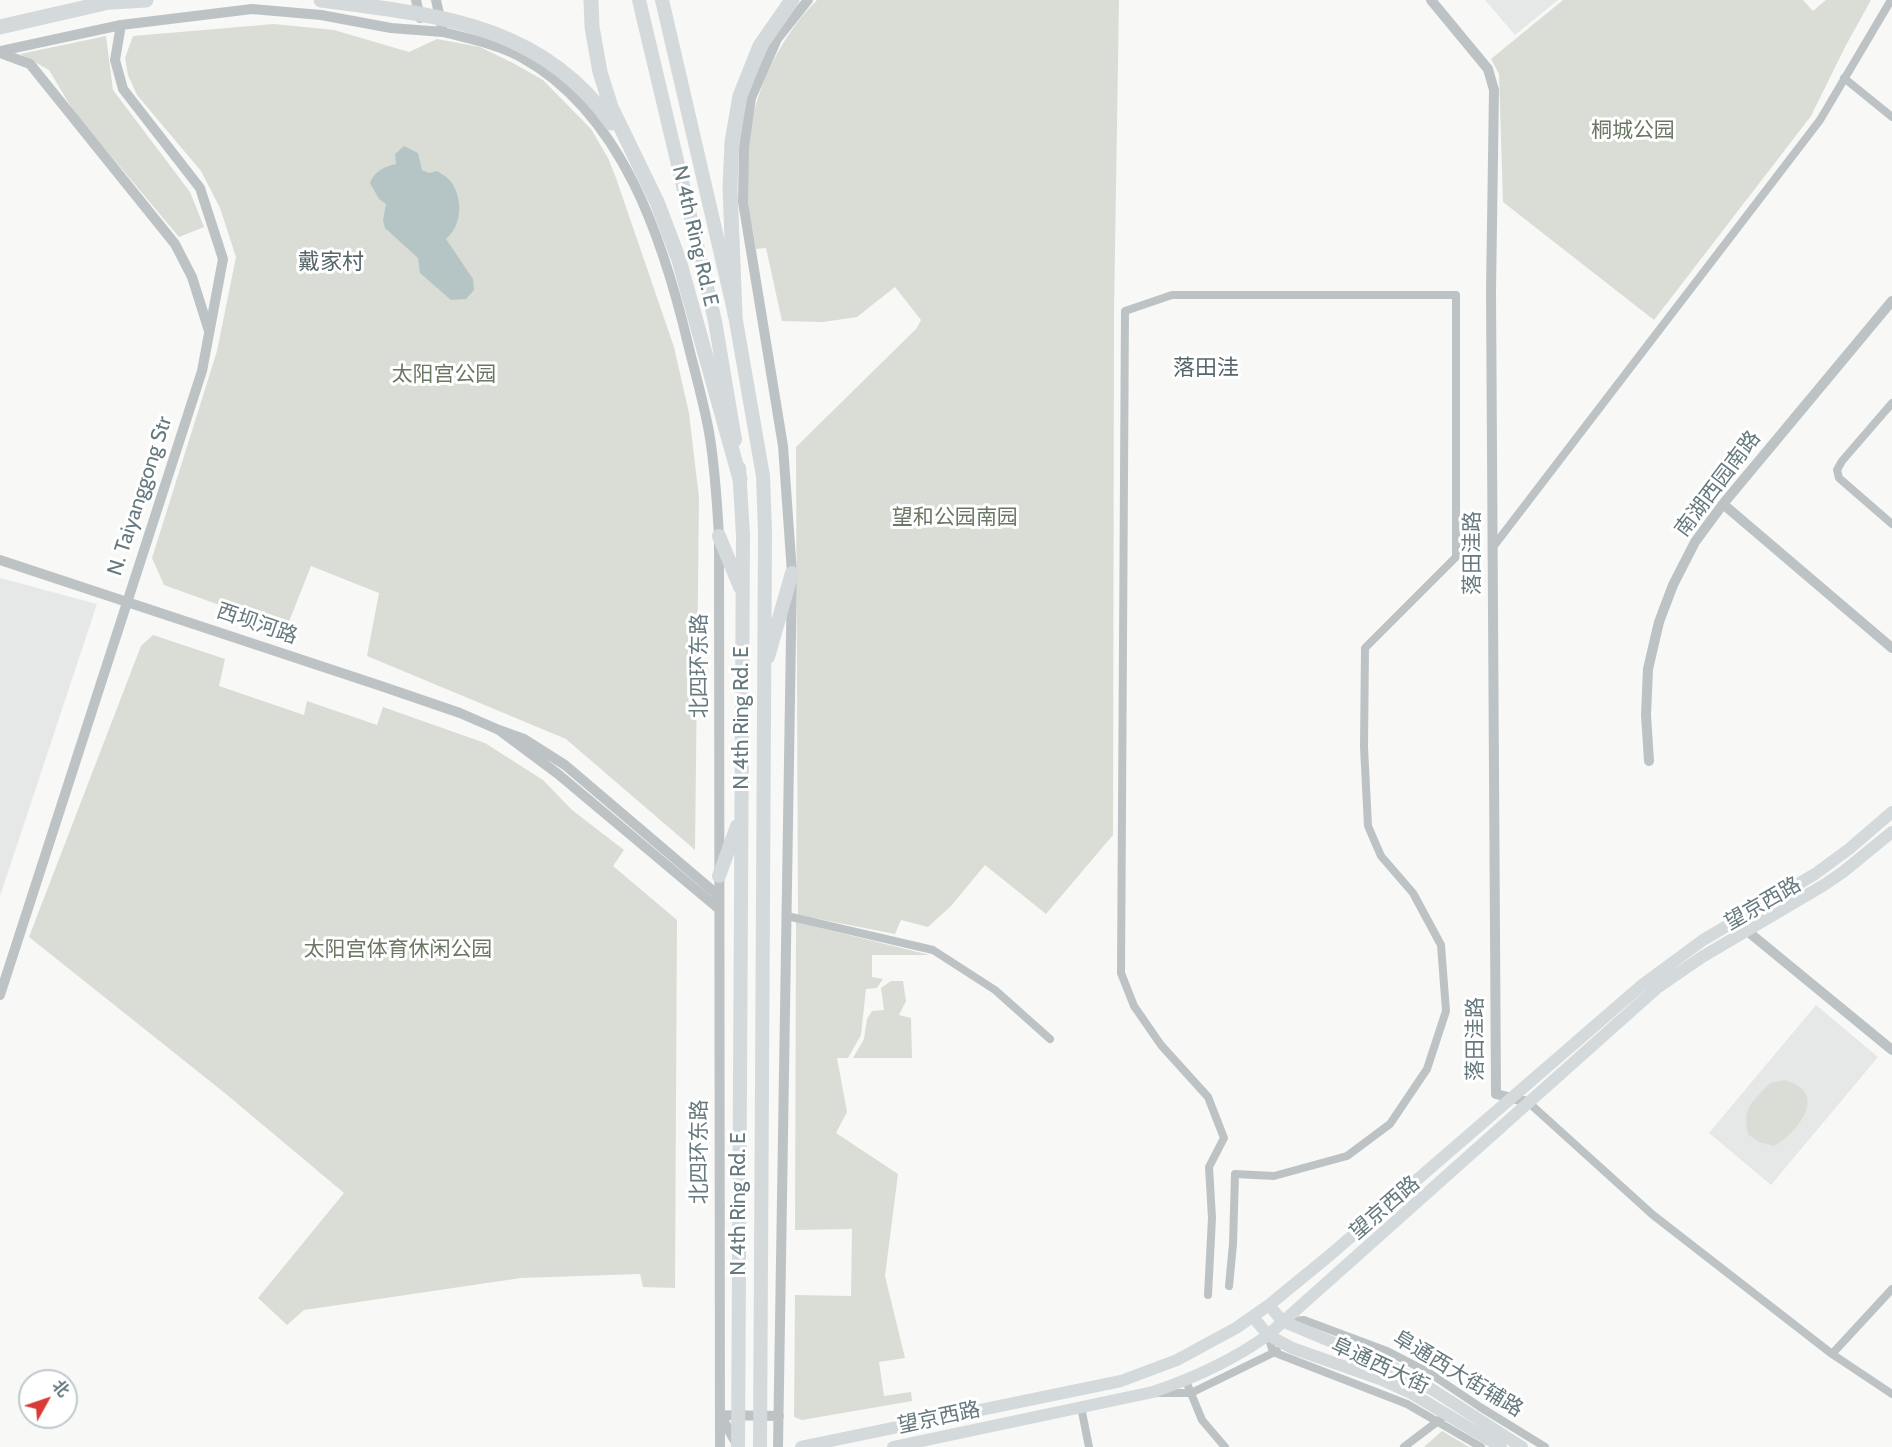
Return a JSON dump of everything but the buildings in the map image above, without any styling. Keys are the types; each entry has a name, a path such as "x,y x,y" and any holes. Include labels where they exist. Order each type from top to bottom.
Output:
{"highway":[{"path":"0,27 113,1 146,0"},
{"path":"321,0 413,7 491,31 522,45 551,62 577,84 604,113 629,147"},
{"path":"591,0 592,27 600,72 611,107 657,202 678,260 740,478"},
{"name":"N 4th Ring Rd. E","path":"639,0 715,321 740,478 742,593 738,1447"},
{"name":"N 4th Ring Rd. E","path":"662,0 735,315 763,476 760,1447"},
{"path":"735,315 730,188 732,142 740,96 760,46 792,0"},
{"path":"719,536 742,593"},
{"path":"764,674 792,573"},
{"path":"719,876 741,816"}],"main road":[{"name":"望京西路","path":"801,1447 1121,1381 1177,1360 1206,1345 1253,1317 1330,1255 1642,986 1703,940 1815,874 1849,849 1892,812"},
{"name":"望京西路","path":"893,1447 1152,1392 1186,1381 1224,1363 1268,1335 1657,988 1702,957 1824,885 1892,831"},
{"name":"阜通西大街","path":"1269,1305 1282,1321 1394,1368 1522,1447"},
{"name":"阜通西大街","path":"1253,1317 1268,1335 1292,1348 1380,1379 1411,1393 1442,1418 1502,1447"}],"street":[{"path":"436,0 443,32"},
{"path":"778,1447 792,573 783,446 743,202 744,147 751,98 777,39 808,0"},
{"name":"落田洼路","path":"1431,0 1488,69 1494,90 1491,291 1496,1094 1528,1102"},
{"path":"1492,548 1820,120 1891,0"},
{"path":"413,7 423,30"},
{"name":"北四环东路","path":"0,52 121,25 252,9 321,15 391,28 443,32 484,42 521,58 555,81 580,104 603,132 621,160 663,252 676,294 709,432 716,490 719,536 720,1447"},
{"name":"N. Taiyanggong Str","path":"0,996 202,371 223,258 200,188 123,89 115,60 121,25"},
{"path":"0,52 30,64 175,244 192,277 209,332"},
{"path":"1844,78 1892,117"},
{"path":"1208,1295 1212,1218 1209,1167 1224,1138 1208,1097 1161,1045 1134,1006 1121,973 1125,311 1172,295 1456,295 1456,557 1365,648 1364,747 1368,826 1381,856 1413,893 1441,945 1446,1011 1427,1069 1390,1125 1347,1155 1274,1176 1235,1174 1229,1286"},
{"name":"南湖西园南路","path":"1648,761 1646,715 1648,669 1659,622 1673,585 1695,542 1723,504 1892,301"},
{"path":"1892,403 1842,461 1837,470 1839,478 1892,524"},
{"path":"1723,504 1892,648"},
{"name":"西坝河路","path":"0,560 127,600 460,713 524,739 565,765 719,896"},
{"name":"西坝河路","path":"500,730 558,774 719,909"},
{"path":"787,916 933,950 995,990 1050,1040"},
{"path":"1738,919 1746,930 1892,1050"},
{"path":"1528,1102 1653,1215 1832,1354 1892,1394"},
{"path":"1832,1354 1892,1289"},
{"name":"阜通西大街辅路","path":"1282,1321 1304,1320 1387,1351 1428,1372 1545,1447"},
{"path":"1268,1335 1274,1352 1442,1418 1481,1447"},
{"path":"1152,1392 1191,1393 1274,1352 1292,1348"},
{"path":"1186,1381 1202,1420 1225,1447"},
{"path":"1081,1407 1089,1447"},
{"path":"720,1415 779,1416"},
{"path":"720,1415 738,1447"},
{"path":"1404,1447 1442,1418"}],"shaded area":[{"path":"1485,0 1558,0 1515,35"},
{"path":"404,146 418,153 422,170 429,173 437,171 449,179 456,190 459,205 458,220 446,239 473,279 474,290 466,299 451,300 420,273 418,258 385,228 383,220 386,204 379,199 370,183 374,175 396,164 395,154"},
{"path":"0,578 97,604 0,896"},
{"path":"1816,1005 1878,1057 1771,1185 1709,1133"}],"green space":[{"name":"望和公园南园","path":"817,0 1119,0 1114,312 1113,835 1046,914 985,865 951,906 928,927 901,920 895,934 798,915 796,447 917,328 921,320 895,287 857,317 823,322 782,321 766,248 756,249 749,212 746,163 754,112 772,63 800,19"},
{"name":"桐城公园","path":"1563,0 1803,0 1813,11 1826,0 1871,0 1811,116 1654,320 1503,202 1499,74 1491,59"},
{"name":"太阳宫公园","path":"274,24 334,30 409,52 437,39 480,47 543,80 591,129 608,158 674,347 689,413 699,498 695,850 566,739 367,656 379,593 311,566 286,629 164,585 152,558 217,351 236,257 220,208 201,171 137,95 128,75 125,58 133,36"},
{"path":"106,36 113,90 190,192 204,227 179,237 74,112 49,70 20,54"},
{"name":"太阳宫体育休闲公园","path":"153,635 225,659 219,686 304,715 307,701 377,725 383,707 485,743 543,780 572,810 624,850 613,866 677,920 675,1288 643,1287 640,1274 521,1278 304,1310 287,1325 258,1298 344,1193 226,1094 29,937 141,646"},
{"path":"796,922 930,955 872,955 872,977 883,979 877,988 866,989 861,1035 848,1058 837,1058 847,1112 836,1133 898,1174 885,1276 905,1358 879,1362 884,1396 911,1392 912,1401 802,1420 794,1417 795,1295 851,1296 852,1229 795,1230"},
{"path":"891,981 903,981 906,1001 899,1015 911,1018 912,1058 853,1058 864,1039 867,1019 872,1011 884,1010 881,988"},
{"path":"1785,1080 1797,1085 1805,1093 1808,1101 1806,1110 1796,1128 1781,1142 1774,1146 1759,1142 1748,1134 1746,1117 1750,1106 1770,1083"},
{"path":"1442,1431 1469,1447 1424,1447"}],"district":[{"name":"戴家村","path":"331,263"},
{"name":"落田洼","path":"1206,369"}]}
